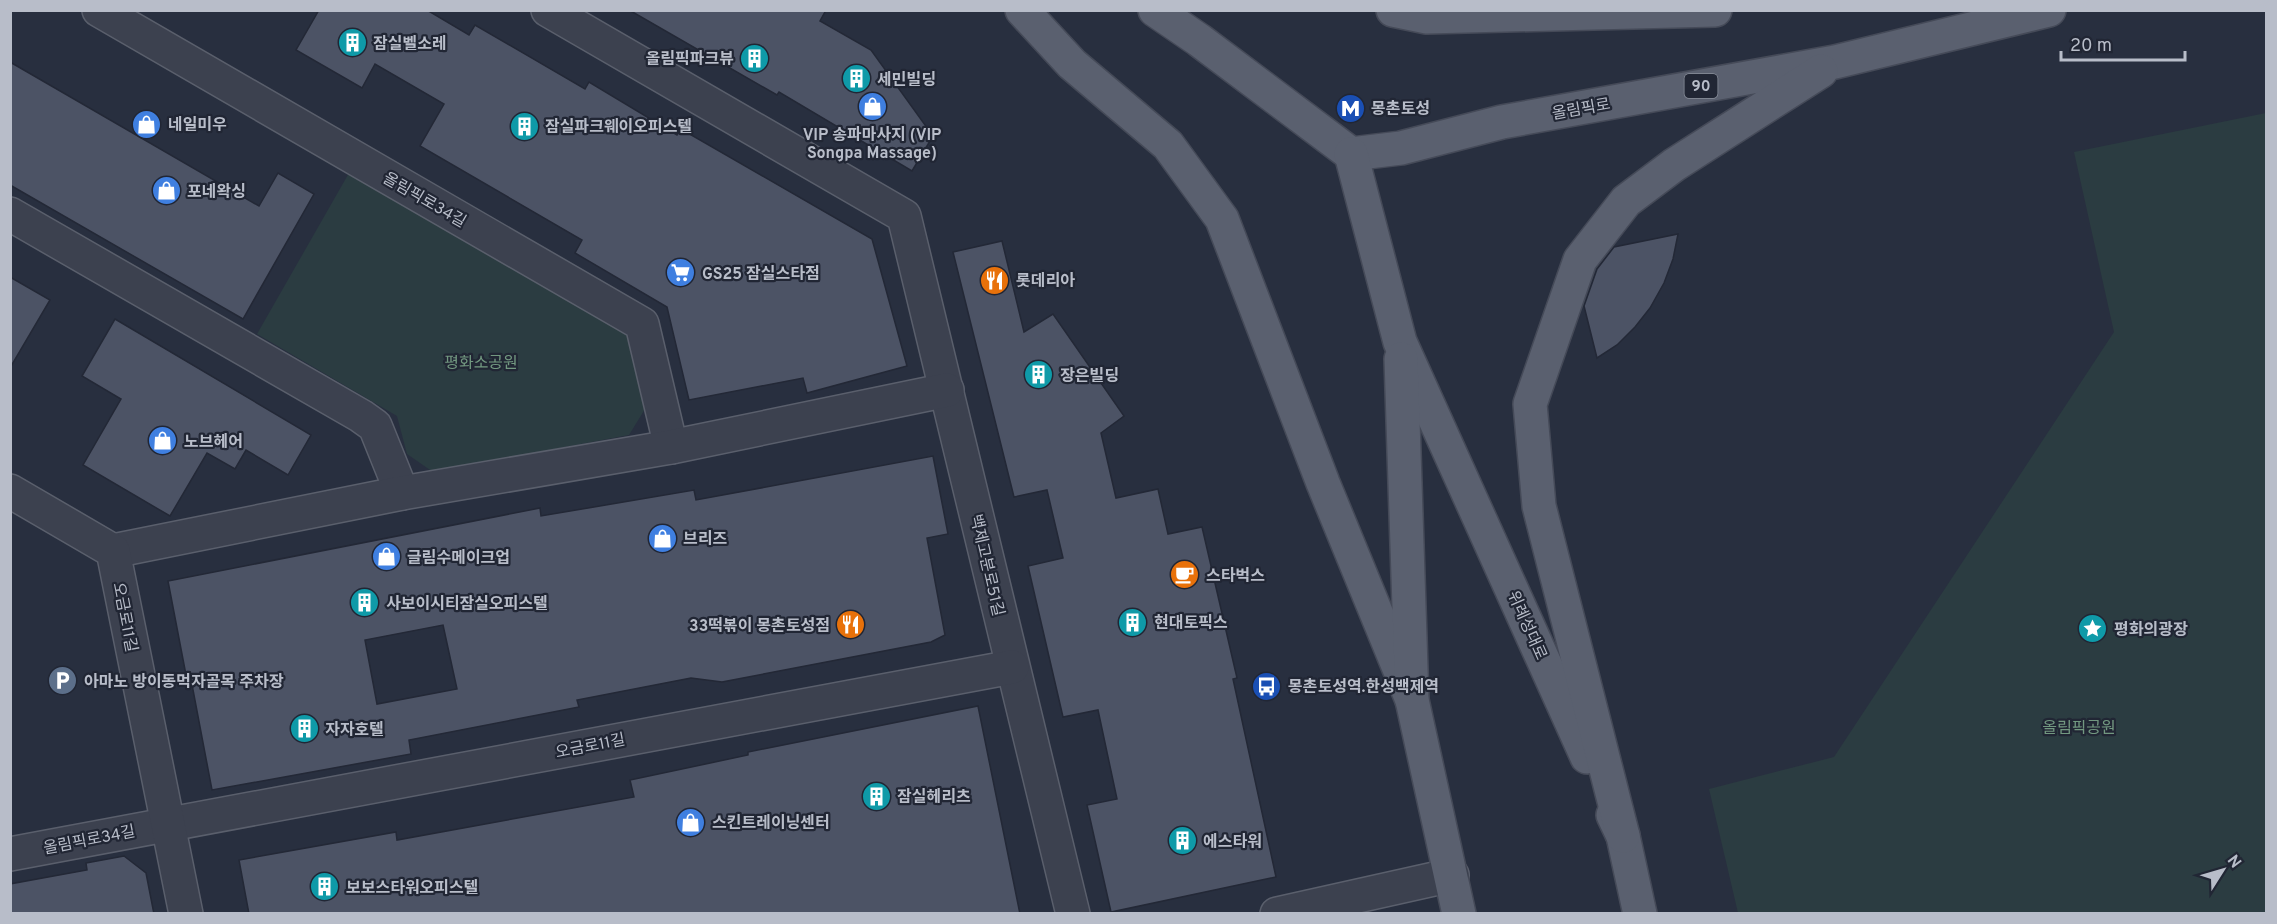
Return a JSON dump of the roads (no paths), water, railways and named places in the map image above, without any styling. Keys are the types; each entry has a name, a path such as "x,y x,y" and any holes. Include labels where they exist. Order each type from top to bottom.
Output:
{"main road":[{"path":"1022,10 1072,64 1168,145 1222,219 1323,483 1412,700"},
{"path":"1155,10 1199,40 1351,154"},
{"path":"1393,10 1427,17 1715,10"},
{"name":"올림픽로","path":"1351,154 1401,148 1502,123 1835,62 2049,10"},
{"path":"1623,836 1539,506 1530,404 1580,260 1626,201 1674,165 1835,62"},
{"name":"위례성대로","path":"1351,154 1400,342 1623,836 1640,914"},
{"name":"위례성대로","path":"1400,342 1412,700 1459,914"}],"street":[{"name":"올림픽로34길","path":"99,10 642,324 671,447"},
{"name":"백제고분로51길","path":"548,10 904,216 1072,914"},
{"path":"10,214 361,416 375,426 402,493"},
{"path":"10,491 113,551 402,493 671,447 947,390"},
{"name":"오금로11길","path":"113,551 186,914"},
{"name":"오금로11길","path":"168,824 1012,667"},
{"name":"올림픽로34길","path":"10,854 168,824"},
{"path":"1278,914 1452,875"}],"place":[{"name":"잠실벨소레","path":"352,43"},
{"name":"올림픽파크뷰","path":"755,58"},
{"name":"세민빌딩","path":"856,79"},
{"name":"VIP 송파마사지 (VIP Songpa Massage)","path":"872,106"},
{"name":"몽촌토성","path":"1350,108"},
{"name":"네일미우","path":"147,124"},
{"name":"잠실파크웨이오피스텔","path":"524,126"},
{"name":"포네왁싱","path":"166,191"},
{"name":"GS25 잠실스타점","path":"681,273"},
{"name":"롯데리아","path":"995,280"},
{"name":"장은빌딩","path":"1039,375"},
{"name":"노브헤어","path":"163,441"},
{"name":"브리즈","path":"662,538"},
{"name":"글림수메이크업","path":"386,557"},
{"name":"스타벅스","path":"1185,575"},
{"name":"사보이시티잠실오피스텔","path":"365,603"},
{"name":"현대토픽스","path":"1133,622"},
{"name":"33떡볶이 몽촌토성점","path":"851,625"},
{"name":"평화의광장","path":"2093,629"},
{"name":"아마노 방이동먹자골목 주차장","path":"63,681"},
{"name":"몽촌토성역.한성백제역","path":"1267,686"},
{"name":"자자호텔","path":"304,729"},
{"name":"잠실헤리츠","path":"876,796"},
{"name":"스킨트레이닝센터","path":"691,822"},
{"name":"에스타워","path":"1182,841"},
{"name":"보보스타워오피스텔","path":"325,887"}],"park label":[{"name":"평화소공원","path":"481,362"},
{"name":"올림픽공원","path":"2079,727"}]}
